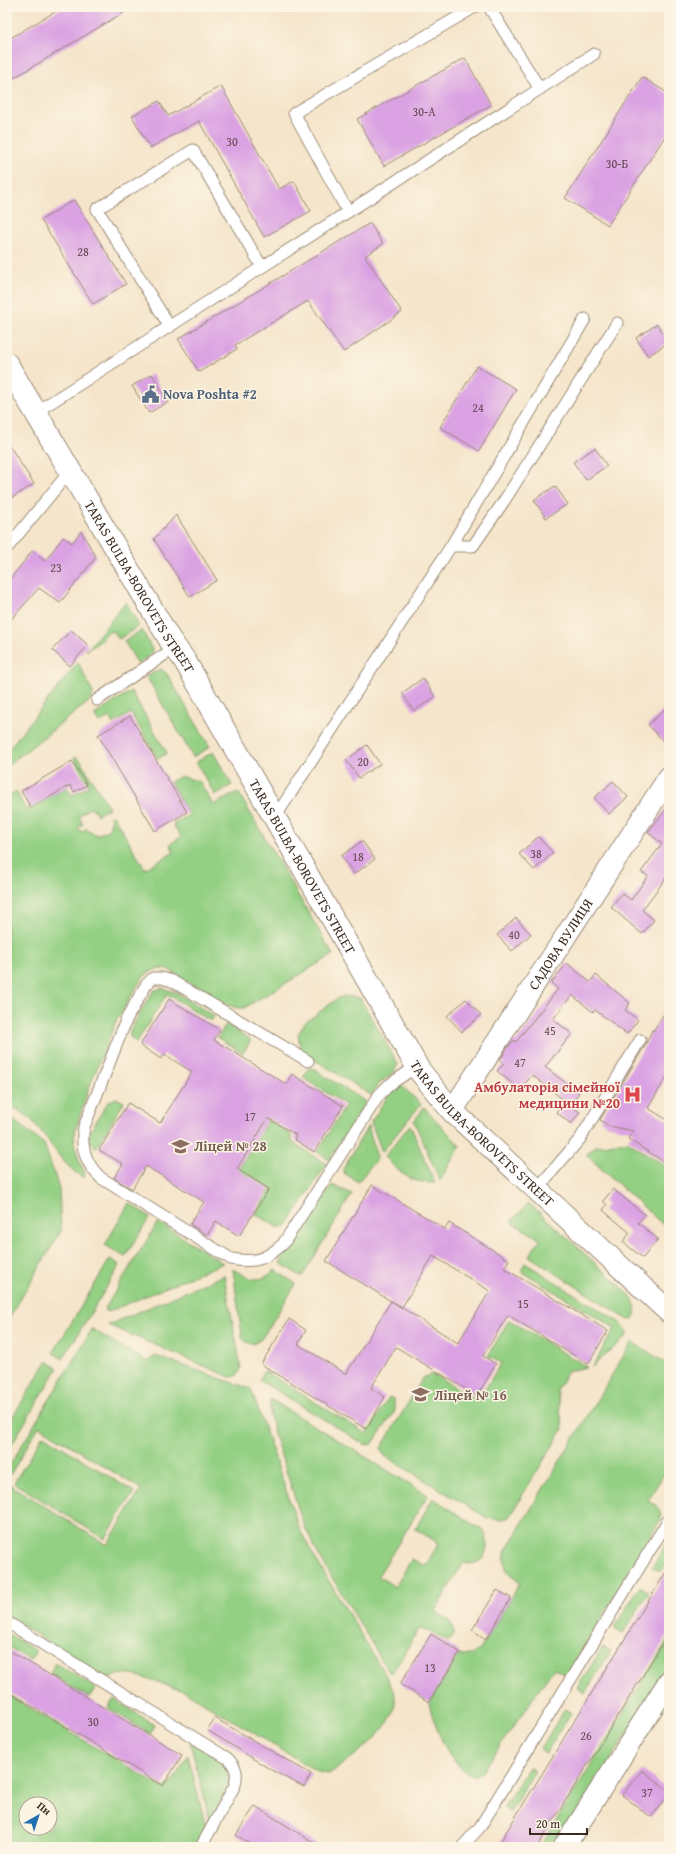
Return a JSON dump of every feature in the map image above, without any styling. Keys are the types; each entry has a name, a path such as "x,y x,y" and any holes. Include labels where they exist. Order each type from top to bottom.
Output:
{"street":[{"name":"TARAS BULBA-BOROVETS STREET","path":"7,364 176,647 417,1066 452,1111 669,1312"},
{"name":"САДОВА ВУЛИЦЯ","path":"452,1111 669,777"},
{"path":"564,1847 669,1680"}],"lane":[{"path":"348,212 294,113 475,7"},
{"path":"489,7 540,89"},
{"path":"36,412 594,54"},
{"path":"170,326 97,209 192,150 262,267"},
{"path":"274,819 451,546 585,319"},
{"path":"451,546 473,546 617,323"},
{"path":"7,548 70,471"},
{"path":"97,700 176,647"},
{"path":"308,1060 172,982 162,978 153,978 146,985 127,1018 84,1127 82,1148 86,1158 93,1171 101,1178 231,1259 256,1261 272,1254 283,1244 383,1090 417,1066"},
{"path":"537,1189 580,1139 640,1040"},
{"path":"462,1847 480,1827 669,1519"},
{"path":"7,1622 227,1758 233,1764 237,1776 234,1785 201,1847"}],"green space":[{"path":"126,602 139,626 119,639 113,631 106,633 102,640 86,651"},
{"path":"142,630 153,651 138,664 124,641"},
{"path":"78,662 93,693 91,700 7,766 7,751"},
{"path":"161,669 167,674 210,747 193,757 146,676"},
{"path":"131,691 167,753 158,759 131,713 113,724 109,717 99,723 94,715"},
{"path":"213,752 232,785 215,795 196,762"},
{"path":"76,757 81,761 109,808 97,815 94,809 90,808 82,813 79,817 83,824 78,828 81,832 87,828 90,832 98,835 109,829 111,821 110,817 113,815 145,869 174,852 170,844 181,837 173,824 189,815 170,782 181,776 200,782 213,805 238,792 333,955 244,1008 236,1008 216,1000 167,969 156,969 144,976 116,1021 88,1090 75,1131 74,1143 79,1161 85,1173 84,1178 63,1161 30,1119 20,1111 7,1105 7,797 16,791 26,810 67,787 72,795 89,786 74,758"},
{"path":"162,988 177,993 214,1016 211,1021 167,994 136,1043 130,1037 130,1030 153,991"},
{"path":"344,996 360,998 398,1064 394,1072 380,1083 371,1095 304,1053 300,1047 298,1034 305,1023 338,998"},
{"path":"226,1024 251,1040 243,1053 218,1038"},
{"path":"310,1067 366,1102 329,1160 317,1152 346,1105 303,1078"},
{"path":"402,1086 421,1104 382,1152 371,1122 389,1094"},
{"path":"116,1098 124,1102 96,1148 89,1139 89,1133 108,1102"},
{"path":"424,1107 460,1146 440,1181 414,1121"},
{"path":"7,1115 44,1144 59,1188 61,1231 7,1322"},
{"path":"268,1120 291,1135 292,1142 327,1164 284,1228 277,1227 255,1214 271,1189 250,1175 246,1180 236,1174"},
{"path":"410,1125 435,1183 420,1182 407,1176 395,1168 385,1156"},
{"path":"368,1126 377,1158 358,1182 344,1173 343,1169"},
{"path":"627,1141 669,1168 669,1230 586,1155 596,1146"},
{"path":"332,1185 352,1194 302,1277 280,1263"},
{"path":"129,1203 150,1217 125,1257 105,1245"},
{"path":"529,1203 627,1292 632,1298 636,1308 633,1319 629,1320 622,1316 529,1256 540,1239 511,1222"},
{"path":"158,1222 223,1263 108,1312 104,1310"},
{"path":"110,1259 120,1265 63,1359 53,1353"},
{"path":"525,1263 619,1322 627,1331 627,1336 592,1367 615,1328 521,1271"},
{"path":"233,1269 249,1278 254,1279 264,1278 275,1270 296,1284 262,1338 252,1344 244,1340 242,1337"},
{"path":"224,1275 241,1368 236,1376 230,1377 108,1325"},
{"path":"509,1320 587,1367 568,1371 557,1390 563,1429 509,1517 501,1520 487,1518 385,1456 381,1448 423,1378 429,1375 437,1376 478,1401 501,1363 488,1356"},
{"path":"92,1329 147,1362 155,1356 251,1389 299,1528 315,1558 388,1679 394,1692 394,1709 389,1720 381,1731 371,1742 329,1774 318,1772 186,1692 138,1676 122,1674 106,1678 7,1616 7,1483 107,1545 141,1489 39,1426 7,1480 7,1470"},
{"path":"632,1342 669,1365 669,1466 648,1500 658,1508 661,1513 661,1519 567,1675 554,1668 482,1772 477,1776 468,1773 459,1766 445,1747 431,1713 429,1703 459,1654 472,1654 482,1646 520,1583 512,1576 505,1565 506,1550"},
{"path":"47,1361 58,1368 7,1452 7,1426"},
{"path":"264,1371 367,1434 389,1397 393,1399 395,1411 373,1443 369,1445 364,1444 259,1380"},
{"path":"270,1399 428,1495 378,1576 395,1587 412,1559 426,1565 439,1543 415,1529 433,1498 485,1532 487,1545 484,1556 476,1563 463,1563 435,1611 450,1621 454,1632 448,1642 432,1632 419,1629 392,1673 389,1672 319,1556 303,1523 275,1437 270,1416"},
{"path":"43,1435 134,1492 105,1539 14,1483"},
{"path":"669,1540 669,1559 661,1572 652,1567"},
{"path":"640,1586 649,1592 623,1633 614,1628"},
{"path":"7,1633 36,1651 30,1660 7,1646"},
{"path":"669,1638 669,1668 556,1847 547,1847 542,1844"},
{"path":"603,1647 611,1651 585,1693 577,1688"},
{"path":"55,1663 96,1688 89,1698 50,1673"},
{"path":"7,1694 163,1788 172,1783 188,1755 206,1827 194,1847 27,1847 15,1840 11,1847 7,1847"},
{"path":"114,1699 155,1725 150,1734 108,1708"},
{"path":"565,1709 571,1713 546,1753 540,1749"},
{"path":"190,1742 211,1754 222,1762 227,1768 228,1783 222,1799 210,1820"},
{"path":"529,1767 535,1771 510,1812 503,1808"}],"building":[{"path":"63,7 133,7 7,82 7,40"},
{"path":"465,58 491,105 384,166 357,119"},
{"path":"642,77 669,94 669,130 608,225 565,198"},
{"path":"221,86 279,189 294,181 311,211 264,237 199,121 150,148 132,116 159,101 168,116"},
{"path":"74,200 126,284 93,304 41,220"},
{"path":"370,223 383,244 365,256 402,312 344,352 308,301 235,345 237,349 199,372 178,339"},
{"path":"657,324 669,342 648,356 636,338"},
{"path":"477,366 516,389 479,451 440,427"},
{"name":"Nova Poshta #2","path":"152,374 168,402 149,413 132,386"},
{"path":"7,442 34,484 7,501"},
{"path":"595,448 607,466 586,480 573,462"},
{"path":"555,486 568,504 546,518 534,500"},
{"path":"176,515 217,580 190,597 154,539"},
{"path":"81,531 96,557 60,603 39,588 7,624 7,583 32,551 45,561 63,537 72,543"},
{"path":"71,630 88,645 70,666 52,650"},
{"path":"423,678 435,697 414,711 402,693"},
{"path":"669,705 669,747 648,725"},
{"path":"130,716 187,812 155,831 98,735"},
{"path":"367,745 380,764 359,778 346,760"},
{"path":"72,761 87,785 74,792 70,785 31,808 21,791"},
{"path":"613,781 628,797 609,814 594,798"},
{"path":"669,805 669,874 642,910 654,920 642,934 611,907 622,893 631,900 648,876 641,872 662,844 648,832"},
{"path":"538,837 553,853 534,870 519,854"},
{"path":"362,841 375,859 354,874 341,856"},
{"path":"516,918 531,934 512,951 497,935"},
{"path":"567,963 590,982 596,975 630,1003 625,1010 638,1020 627,1034 595,1010 593,1012 572,995 553,1019 572,1034 545,1067 579,1093 570,1105 532,1075 520,1090 497,1071 504,1063 500,1060 507,1048 514,1040 516,1042 558,989 551,983"},
{"path":"169,999 220,1030 214,1040 286,1084 292,1074 343,1106 314,1152 294,1139 296,1135 268,1118 237,1169 269,1189 239,1236 216,1221 207,1235 190,1224 204,1202 146,1166 132,1189 114,1178 123,1164 99,1150 128,1103 160,1123 192,1072 164,1054 161,1059 140,1045"},
{"path":"466,999 481,1015 462,1032 447,1016"},
{"path":"669,1006 669,1073 648,1108 669,1121 669,1165 628,1139 634,1131 609,1126 600,1120 646,1044 652,1030 653,1031"},
{"path":"564,1101 580,1112 571,1124 556,1112"},
{"path":"372,1185 445,1229 449,1223 509,1260 504,1268 608,1331 588,1364 508,1315 483,1356 496,1364 477,1396 396,1347 371,1388 385,1397 366,1429 261,1364 289,1319 306,1330 298,1344 346,1374 391,1301 326,1261","holes":["433,1256 490,1291 458,1343 391,1301 402,1307"]},
{"path":"613,1189 645,1215 638,1223 658,1239 643,1258 623,1242 630,1233 603,1210 607,1205 603,1201"},
{"path":"669,1567 669,1633 537,1847 497,1847"},
{"path":"497,1590 511,1598 486,1639 472,1630"},
{"path":"431,1634 460,1652 429,1702 400,1684"},
{"path":"7,1649 182,1755 163,1786 7,1691"},
{"path":"215,1718 311,1774 304,1787 273,1771 207,1730"},
{"path":"642,1770 669,1791 669,1794 651,1817 622,1795"},
{"path":"255,1806 321,1847 255,1847 236,1835"}],"place":[{"name":"Nova Poshta #2","path":"150,394"},
{"name":"Амбулаторія сімейної медицини №20","path":"633,1095"},
{"name":"Ліцей № 28","path":"181,1146"},
{"name":"Ліцей № 16","path":"421,1395"}]}
